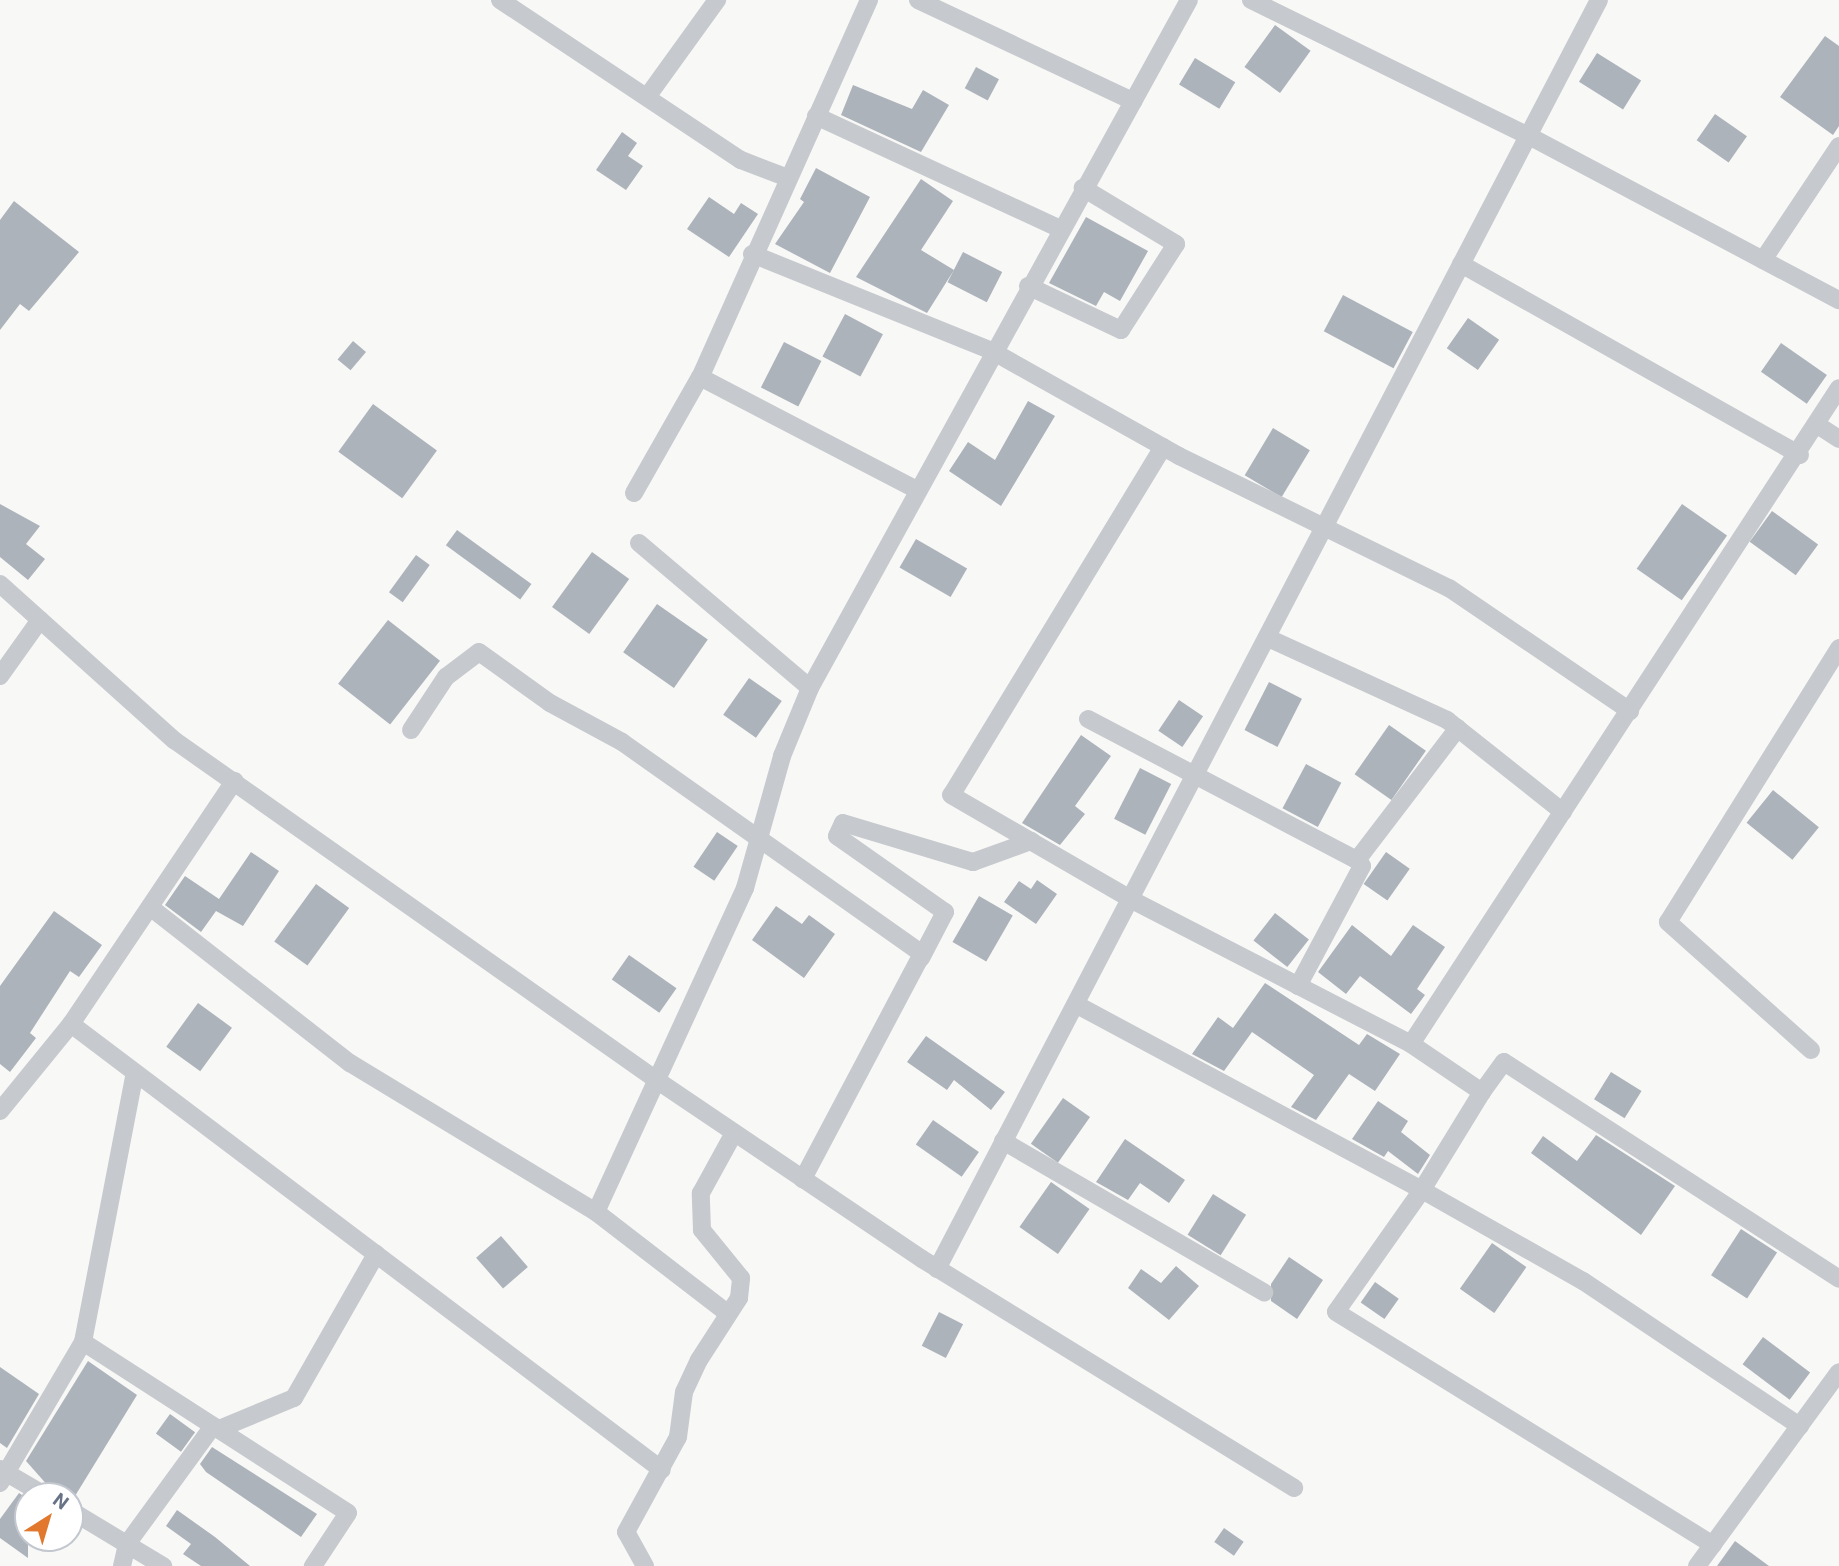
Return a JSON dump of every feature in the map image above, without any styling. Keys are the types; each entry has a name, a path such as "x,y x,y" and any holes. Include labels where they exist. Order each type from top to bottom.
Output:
{"street":[{"path":"500,0 741,160 788,178"},
{"path":"647,97 717,0"},
{"path":"634,493 700,377 752,254 869,0"},
{"path":"918,0 1133,101"},
{"path":"596,1212 745,888 810,688 992,351 1189,0"},
{"path":"1251,0 1527,135 1839,300"},
{"path":"937,1269 1003,1141 1079,1006 1599,0"},
{"path":"816,116 1060,229"},
{"path":"1763,260 1839,146"},
{"path":"1028,286 1121,330 1176,244 1083,188"},
{"path":"752,254 992,351 1163,446 1449,588 1630,711"},
{"path":"1461,264 1800,455"},
{"path":"700,377 917,490"},
{"path":"1411,1044 1819,426 1839,388"},
{"path":"1819,426 1839,439"},
{"path":"1163,446 951,794 1133,901 1411,1044 1482,1092"},
{"path":"639,543 810,688"},
{"path":"0,584 174,740 658,1081 937,1269 1294,1488"},
{"path":"0,676 40,620"},
{"path":"1268,638 1458,728 1563,812"},
{"path":"1811,1050 1668,922 1839,648"},
{"path":"411,730 446,677 479,652 760,836 898,934 921,958"},
{"path":"1088,719 1196,780 1357,860 1362,866 1298,986"},
{"path":"1357,860 1458,728"},
{"path":"0,1111 71,1024 234,781"},
{"path":"803,1179 945,912 837,836 843,823 974,862 1031,841"},
{"path":"150,907 350,1063 596,1212 727,1313"},
{"path":"1079,1006 1422,1190 1583,1281 1800,1426"},
{"path":"71,1024 662,1470"},
{"path":"1713,1545 1336,1312 1422,1190 1482,1092 1504,1062 1839,1279"},
{"path":"18,1482 2,1474 83,1342 135,1073"},
{"path":"645,1566 626,1532 678,1437 684,1392 727,1313 739,1298 741,1278 702,1230 701,1194 734,1133"},
{"path":"1003,1141 1264,1292"},
{"path":"121,1566 127,1544 216,1427 294,1398 376,1254"},
{"path":"83,1342 348,1513 313,1566"},
{"path":"1697,1566 1839,1372"},
{"path":"84,1518 163,1566"}],"building":[{"path":"1275,25 1311,51 1280,93 1244,67"},
{"path":"1825,36 1839,46 1839,126 1833,135 1780,97"},
{"path":"1597,53 1641,81 1623,109 1579,82"},
{"path":"1195,58 1235,82 1219,109 1179,85"},
{"path":"976,67 999,79 988,100 965,88"},
{"path":"853,85 912,109 923,90 949,105 921,152 841,115"},
{"path":"1715,114 1747,136 1729,163 1697,140"},
{"path":"622,132 637,143 628,156 643,166 626,190 596,170"},
{"path":"816,168 870,197 830,273 775,244 804,202 800,199"},
{"path":"921,179 953,201 921,250 954,270 927,313 856,277"},
{"path":"709,197 734,214 741,203 758,214 729,257 687,229"},
{"path":"14,201 79,252 29,311 20,304 0,330 0,220"},
{"path":"1086,217 1148,251 1120,301 1104,292 1096,306 1049,283"},
{"path":"963,252 1002,272 987,302 948,282"},
{"path":"1343,295 1413,332 1394,368 1324,331"},
{"path":"845,314 883,334 860,377 822,356"},
{"path":"1468,318 1499,340 1478,370 1447,348"},
{"path":"353,341 366,352 351,370 338,359"},
{"path":"784,342 821,361 798,407 761,387"},
{"path":"1781,343 1827,375 1807,404 1761,372"},
{"path":"1028,401 1055,416 1001,506 949,471 968,442 995,460"},
{"path":"373,404 437,450 402,498 338,452"},
{"path":"1273,428 1310,450 1282,497 1245,475"},
{"path":"0,504 40,526 26,544 45,559 28,580 0,557"},
{"path":"1682,504 1727,536 1682,600 1637,569"},
{"path":"1772,511 1818,545 1796,575 1750,542"},
{"path":"457,530 531,584 520,599 446,545"},
{"path":"916,539 967,568 951,597 900,568"},
{"path":"592,552 629,579 589,634 552,607"},
{"path":"416,555 430,565 403,602 389,592"},
{"path":"657,604 708,640 674,688 623,652"},
{"path":"388,620 440,661 390,724 338,684"},
{"path":"749,678 782,701 756,738 723,715"},
{"path":"1269,682 1302,699 1277,747 1244,730"},
{"path":"1179,700 1203,716 1182,747 1158,731"},
{"path":"1389,725 1426,751 1391,800 1355,774"},
{"path":"1081,735 1111,756 1075,806 1085,814 1060,845 1022,823"},
{"path":"1306,764 1341,783 1318,827 1283,808"},
{"path":"1140,768 1171,784 1145,835 1114,819"},
{"path":"1773,790 1819,827 1792,860 1747,823"},
{"path":"717,832 738,846 714,881 694,867"},
{"path":"251,852 279,871 243,926 216,911 201,932 165,905 185,876 219,899"},
{"path":"1386,852 1410,869 1387,901 1364,884"},
{"path":"1037,880 1057,894 1036,924 1004,902 1019,881 1031,889"},
{"path":"316,884 349,908 307,966 274,941"},
{"path":"979,896 1013,916 986,961 952,942"},
{"path":"776,906 802,924 809,915 835,934 804,978 752,940"},
{"path":"54,911 102,945 79,977 70,971 30,1033 36,1038 10,1072 0,1064 0,986"},
{"path":"1275,913 1309,939 1287,967 1253,941"},
{"path":"1352,925 1391,956 1413,925 1445,947 1417,989 1425,995 1411,1014 1360,976 1346,994 1318,972"},
{"path":"629,955 677,988 659,1013 612,980"},
{"path":"1265,983 1359,1045 1367,1034 1400,1054 1375,1091 1349,1074 1316,1120 1291,1107 1314,1075 1252,1032 1224,1071 1192,1054 1218,1017 1233,1028"},
{"path":"198,1003 232,1028 200,1071 166,1047"},
{"path":"926,1036 1005,1092 991,1110 954,1080 947,1090 907,1062"},
{"path":"1611,1072 1642,1091 1625,1118 1594,1099"},
{"path":"1063,1098 1090,1117 1058,1163 1031,1144"},
{"path":"1378,1101 1408,1121 1401,1132 1430,1155 1418,1174 1388,1151 1384,1157 1352,1139"},
{"path":"933,1120 979,1152 962,1177 916,1145"},
{"path":"1596,1135 1675,1186 1641,1235 1531,1153 1543,1136 1577,1161"},
{"path":"1125,1139 1185,1180 1169,1203 1140,1183 1128,1200 1096,1182"},
{"path":"1051,1182 1090,1209 1058,1254 1019,1227"},
{"path":"1213,1194 1246,1215 1221,1255 1188,1235"},
{"path":"1741,1229 1777,1252 1747,1299 1711,1275"},
{"path":"501,1236 528,1267 503,1289 476,1258"},
{"path":"1492,1243 1526,1267 1494,1313 1460,1289"},
{"path":"1289,1257 1323,1280 1297,1319 1271,1301 1271,1284"},
{"path":"1176,1266 1199,1286 1169,1320 1128,1288 1141,1269 1161,1283"},
{"path":"1375,1282 1399,1299 1384,1319 1361,1302"},
{"path":"939,1312 963,1324 946,1358 922,1346"},
{"path":"1763,1337 1810,1373 1790,1400 1743,1364"},
{"path":"88,1361 137,1395 84,1482 45,1482 26,1461"},
{"path":"0,1367 39,1394 7,1448 0,1443"},
{"path":"170,1414 195,1432 181,1452 156,1433"},
{"path":"212,1447 317,1514 301,1537 206,1472 200,1464"},
{"path":"14,1500 14,1548 0,1538 0,1519"},
{"path":"177,1510 250,1566 201,1566 183,1554 191,1544 166,1526"},
{"path":"1224,1528 1244,1542 1234,1556 1214,1542"},
{"path":"1735,1541 1769,1566 1717,1566"}]}
